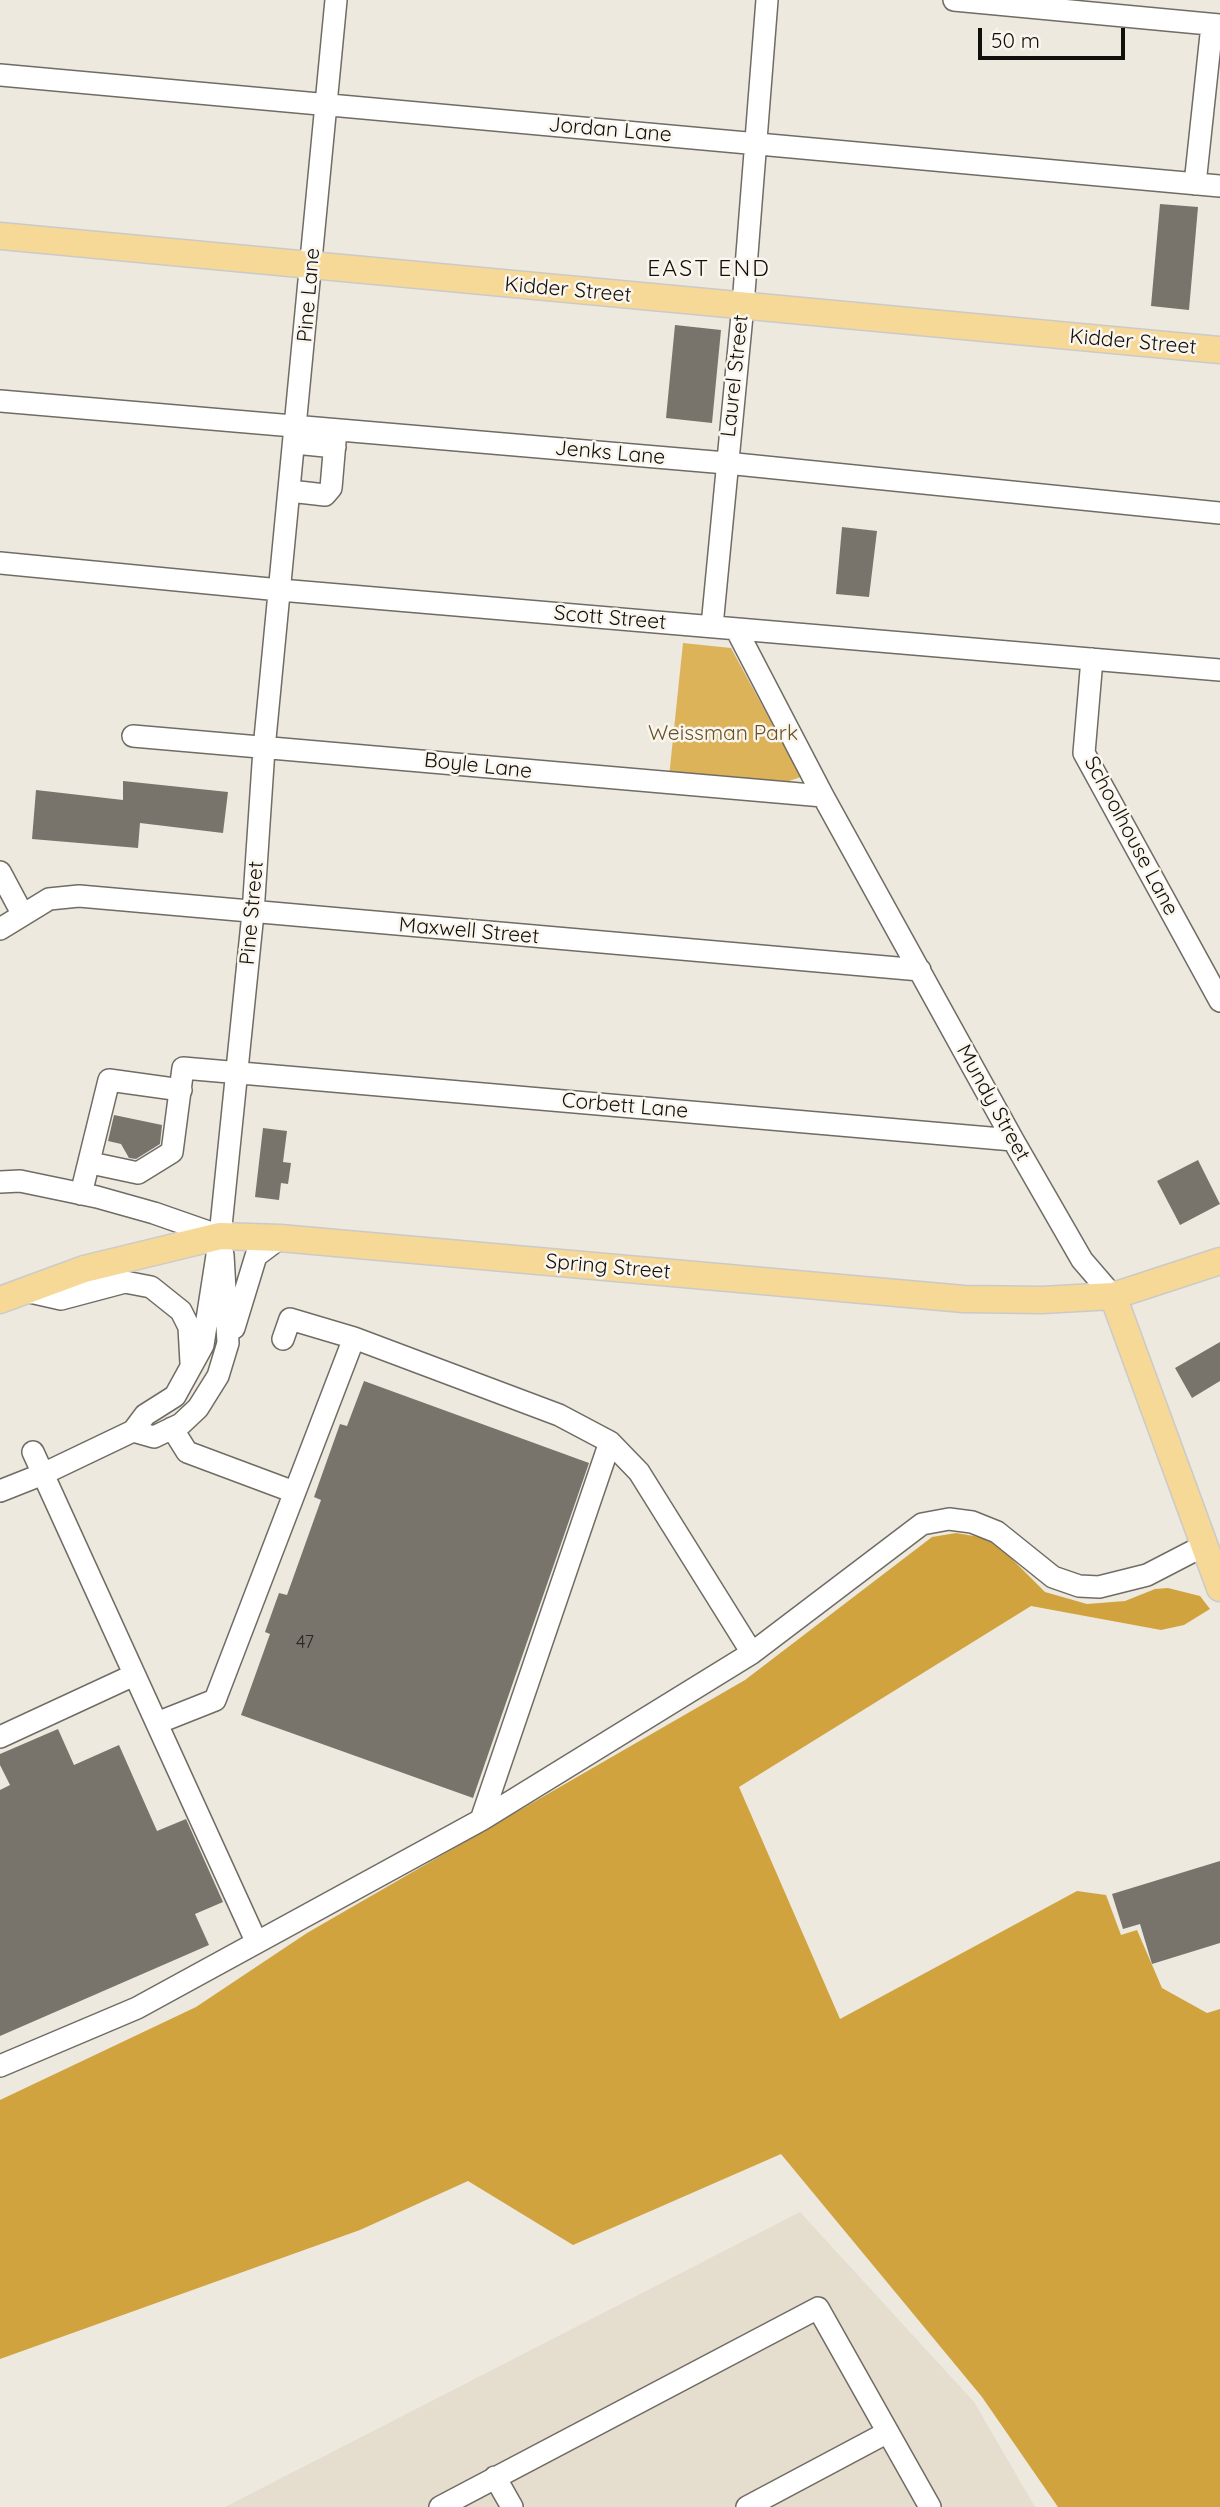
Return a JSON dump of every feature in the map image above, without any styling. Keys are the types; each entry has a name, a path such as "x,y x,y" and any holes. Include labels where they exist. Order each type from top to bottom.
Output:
{"main road":[{"name":"Kidder Street","path":"0,236 1220,350"},
{"name":"Spring Street","path":"11,1295 84,1269 220,1236 280,1238 964,1299 1042,1300 1113,1296 1220,1261"},
{"name":"Mundy Street","path":"1113,1296 1220,1588"}],"street":[{"name":"Pine Lane","path":"280,590 336,0"},
{"name":"Laurel Street","path":"712,626 743,305 767,0"},
{"path":"954,0 1216,25 1195,184"},
{"name":"Jordan Lane","path":"0,75 1220,186"},
{"name":"Jenks Lane","path":"0,401 296,435 726,463 1220,513"},
{"path":"290,491 325,495 331,488 336,438"},
{"name":"Scott Street","path":"0,563 280,590 1220,670"},
{"name":"Pine Street","path":"220,1236 253,913 264,749 280,590"},
{"name":"Mundy Street","path":"736,629 823,796 1013,1140 1082,1260 1113,1296"},
{"name":"Schoolhouse Lane","path":"1092,659 1084,753 1220,1001"},
{"name":"Boyle Lane","path":"134,736 823,796"},
{"path":"0,872 23,915"},
{"name":"Maxwell Street","path":"0,929 49,899 79,896 920,970"},
{"name":"Corbett Lane","path":"181,1090 183,1068 236,1071 1013,1140"},
{"path":"81,1194 91,1163 109,1080 181,1090 172,1152 138,1173 91,1163"},
{"path":"0,1182 20,1181 81,1194 155,1213 220,1236"},
{"path":"220,1236 226,1271 228,1343"},
{"path":"0,1491 43,1474 133,1430 145,1415 174,1396 191,1371 203,1345 220,1236"},
{"path":"133,1430 154,1437 172,1428 198,1408 219,1376 228,1343 242,1309 244,1289 256,1256 280,1238"},
{"path":"11,1295 61,1299 125,1282 151,1287 181,1311 188,1327 191,1371"},
{"path":"284,1339 290,1319 354,1338 559,1415 610,1442 639,1472 752,1653"},
{"path":"157,1723 215,1700 354,1338"},
{"path":"172,1428 187,1452 294,1492"},
{"path":"481,1820 610,1442"},
{"path":"33,1452 256,1941"},
{"path":"0,2066 137,2008 481,1820 752,1653 922,1524 949,1519 972,1522 997,1532 1053,1577 1079,1586 1099,1587 1147,1575 1203,1546"},
{"path":"0,1737 134,1675"},
{"path":"440,2507 818,2308 930,2507"},
{"path":"747,2507 888,2432"},
{"path":"495,2477 512,2507"}],"shaded area":[{"path":"956,1533 980,1537 998,1545 1045,1592 1087,1604 1125,1601 1155,1589 1168,1588 1200,1596 1210,1609 1184,1625 1161,1630 1031,1606 739,1787 840,2019 1077,1891 1106,1895 1121,1935 1137,1930 1162,1988 1207,2013 1220,2009 1220,2507 1058,2507 982,2397 781,2154 573,2245 468,2181 360,2230 0,2359 0,2100 196,2007 307,1933 745,1680 932,1537"},
{"path":"800,2212 974,2402 1035,2507 225,2507"}],"green space":[{"name":"Weissman Park","path":"683,643 731,648 801,777 771,787 669,777"}],"building":[{"path":"1160,204 1198,207 1189,310 1151,306"},
{"path":"675,325 721,330 712,423 666,418"},
{"path":"842,527 877,531 869,597 836,594"},
{"path":"123,781 228,792 223,833 140,823 138,848 32,839 36,790 123,800"},
{"path":"114,1115 162,1125 160,1144 136,1159 129,1158 121,1144 108,1141"},
{"path":"263,1128 287,1131 283,1162 291,1163 288,1184 281,1183 279,1200 255,1197"},
{"path":"1198,1160 1220,1204 1180,1225 1157,1181"},
{"path":"1220,1342 1220,1381 1192,1398 1175,1368"},
{"path":"364,1381 589,1463 473,1798 241,1715 270,1634 265,1632 279,1593 287,1595 321,1500 314,1497 340,1424 347,1426"},
{"path":"58,1729 74,1765 119,1745 157,1831 186,1819 223,1902 195,1914 209,1945 0,2036 0,1790 10,1785 0,1765 0,1754"},
{"path":"1220,1861 1220,1943 1152,1964 1140,1924 1123,1929 1112,1894"}],"district":[{"name":"EAST END","path":"709,269"}]}
